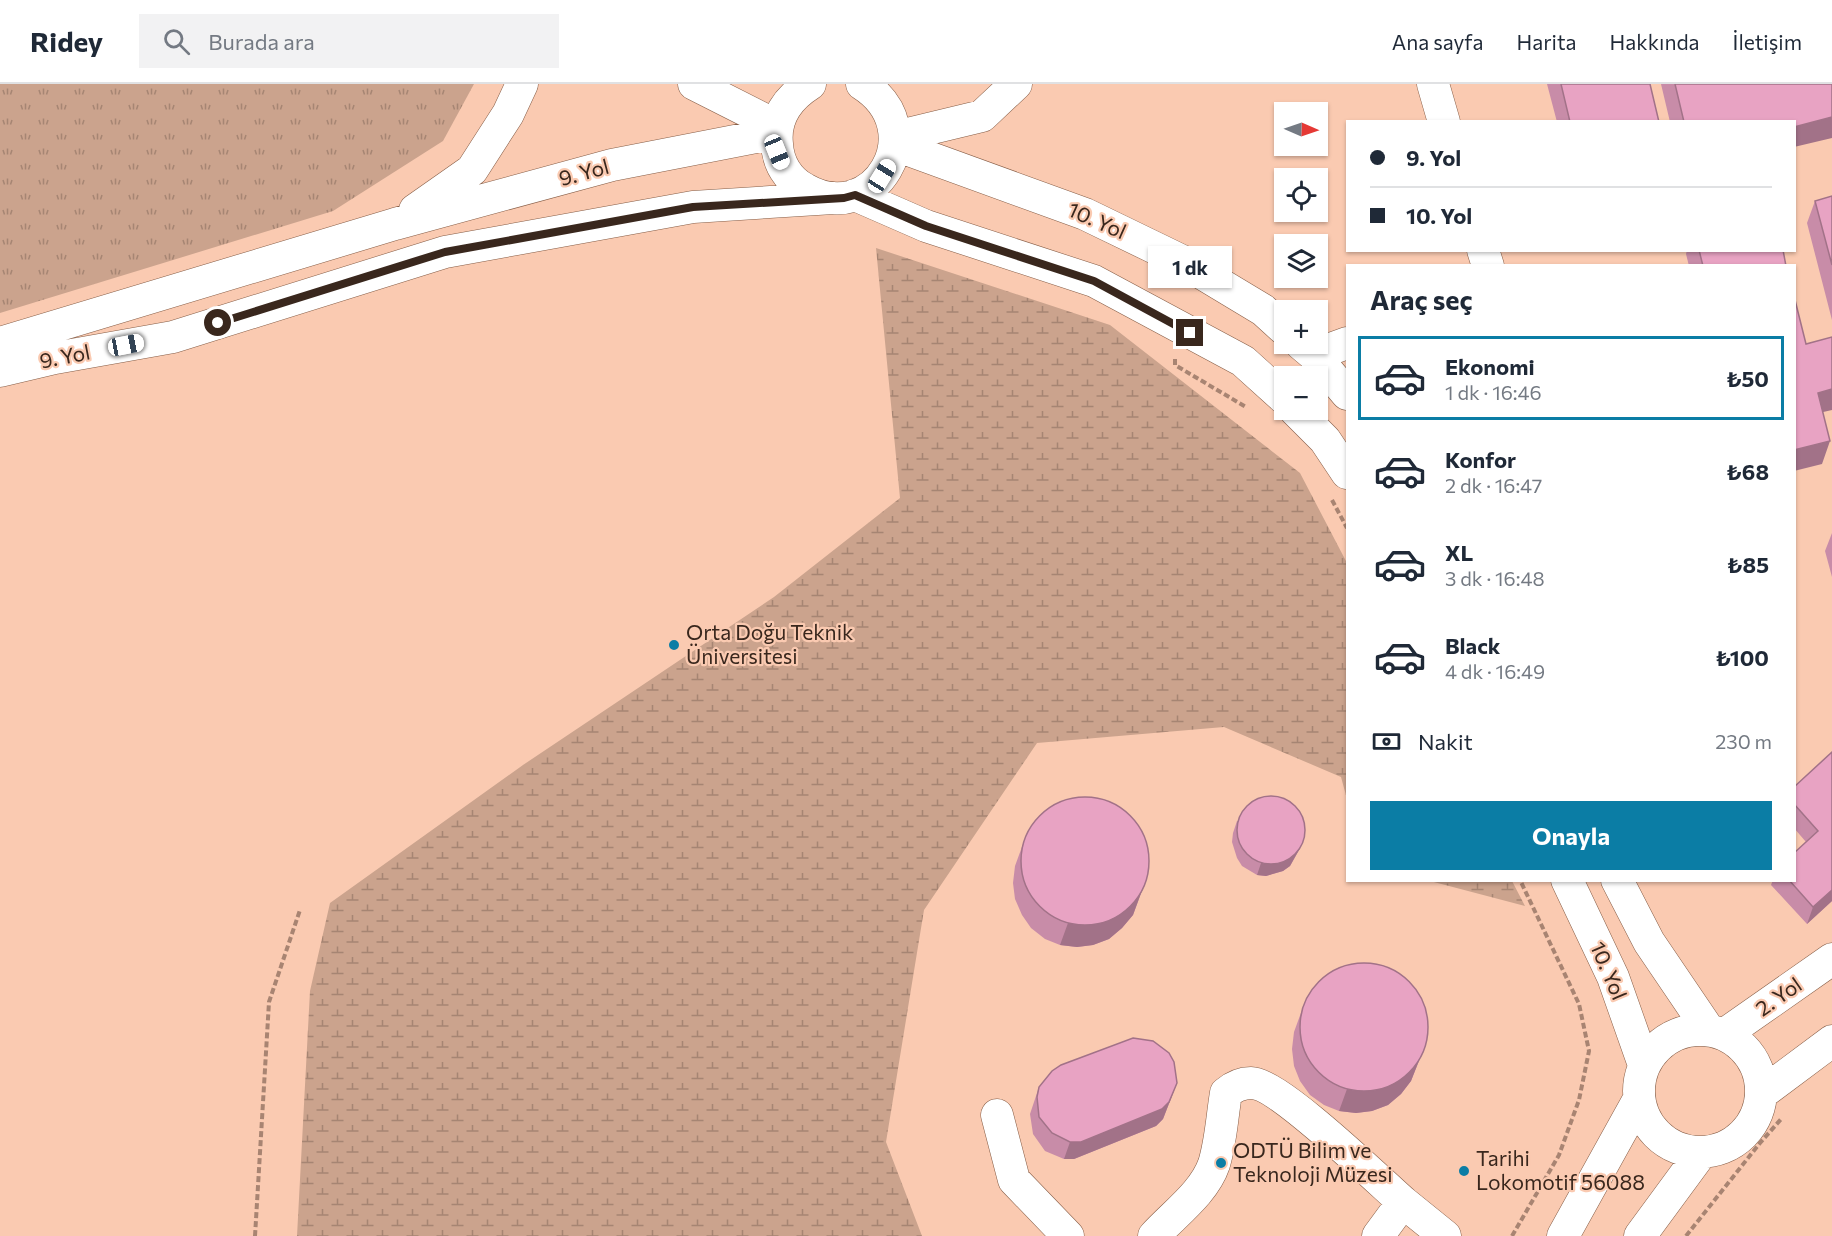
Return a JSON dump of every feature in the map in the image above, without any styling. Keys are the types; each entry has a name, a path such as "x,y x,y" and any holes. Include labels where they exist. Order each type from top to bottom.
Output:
{"street":[{"name":"9. Yol","path":"395,224 472,170 508,114 522,84"},
{"path":"694,84 776,130"},
{"path":"810,84 795,94 783,108 776,130 777,152 785,170 797,185 814,194 844,197 1094,281 1243,361 1274,389"},
{"path":"844,197 870,187 882,176 891,161 895,141 893,121 886,106 863,84"},
{"path":"895,141 982,116 1016,84"},
{"path":"1433,84 1443,120"},
{"name":"9. Yol","path":"0,343 395,224 612,165 776,130"},
{"name":"10. Yol","path":"895,141 1085,214 1180,260 1263,310 1274,320"},
{"name":"9. Yol","path":"0,371 55,358 173,337 445,252 693,207 844,197"},
{"path":"1328,346 1346,343"},
{"path":"1312,354 1346,392"},
{"path":"1305,420 1325,440 1339,486"},
{"name":"10. Yol","path":"1568,882 1613,977 1644,1065"},
{"path":"1618,882 1649,942 1717,1032 1741,1045 1753,1059 1760,1076 1761,1094 1758,1112 1749,1128 1736,1141 1719,1149 1701,1153 1640,1236"},
{"name":"2. Yol","path":"1701,1153 1684,1151 1667,1143 1653,1131 1644,1116 1639,1099 1639,1082 1644,1065 1655,1048 1670,1036 1688,1030 1717,1032 1832,959"},
{"path":"1761,1094 1832,1041"},
{"path":"1154,1236 1202,1187 1214,1164 1226,1094 1236,1086 1252,1083 1270,1090 1312,1120 1403,1202 1445,1236"},
{"name":"2. Yol","path":"1563,1236 1639,1099"},
{"path":"997,1115 1014,1180 1068,1236"},
{"path":"1378,1236 1403,1202"}],"path":[{"path":"1173,323 1175,365 1255,413"},
{"path":"1339,486 1346,523"},
{"path":"1512,1236 1559,1155 1580,1100 1588,1051 1579,1004 1521,882"},
{"path":"255,1236 269,1002 300,910"},
{"path":"1686,1236 1784,1116"}],"green space":[{"path":"0,84 474,84 443,141 333,211 0,313"},
{"path":"876,248 1110,325 1300,473 1346,561 1346,795 1341,777 1224,727 1037,743 924,910 886,1142 922,1236 297,1236 310,991 330,903 523,765 774,597 900,498"},
{"path":"1434,882 1513,882 1525,906"}],"building":[{"path":"1561,84 1650,84 1659,120 1570,120"},
{"path":"1675,84 1832,84 1832,117 1796,126 1796,120 1684,120"},
{"path":"1832,196 1832,265 1815,201"},
{"path":"1700,252 1783,252 1786,264 1702,264"},
{"path":"1796,304 1806,344 1832,337 1832,389 1818,393 1830,441 1796,450"},
{"path":"1832,752 1832,890 1813,907 1791,882 1796,882 1796,851 1818,831 1796,806 1796,785"},
{"path":"1271,796 1284,799 1295,806 1302,817 1305,830 1302,843 1295,854 1284,861 1271,864 1258,861 1247,854 1240,843 1237,830 1240,817 1247,806 1258,799"},
{"path":"1085,797 1109,802 1130,816 1144,837 1149,861 1144,885 1130,906 1109,920 1085,925 1061,920 1040,906 1026,885 1021,861 1026,837 1040,816 1061,802"},
{"path":"1364,963 1388,968 1409,982 1423,1003 1428,1027 1423,1051 1409,1072 1388,1086 1364,1091 1340,1086 1319,1072 1305,1051 1300,1027 1305,1003 1319,982 1340,968"},
{"path":"1133,1038 1153,1041 1169,1053 1174,1062 1177,1083 1169,1102 1162,1109 1081,1142 1070,1142 1052,1133 1039,1117 1037,1097 1039,1087 1052,1071 1061,1065"}],"place":[{"name":"Orta Doğu Teknik Üniversitesi","path":"674,645"},
{"name":"ODTÜ Bilim ve Teknoloji Müzesi","path":"1221,1163"},
{"name":"Tarihi Lokomotif 56088","path":"1464,1171"}],"route":[{"path":"218,323 445,252 693,207 844,198 855,195 926,226 1094,281 1190,333"}]}
